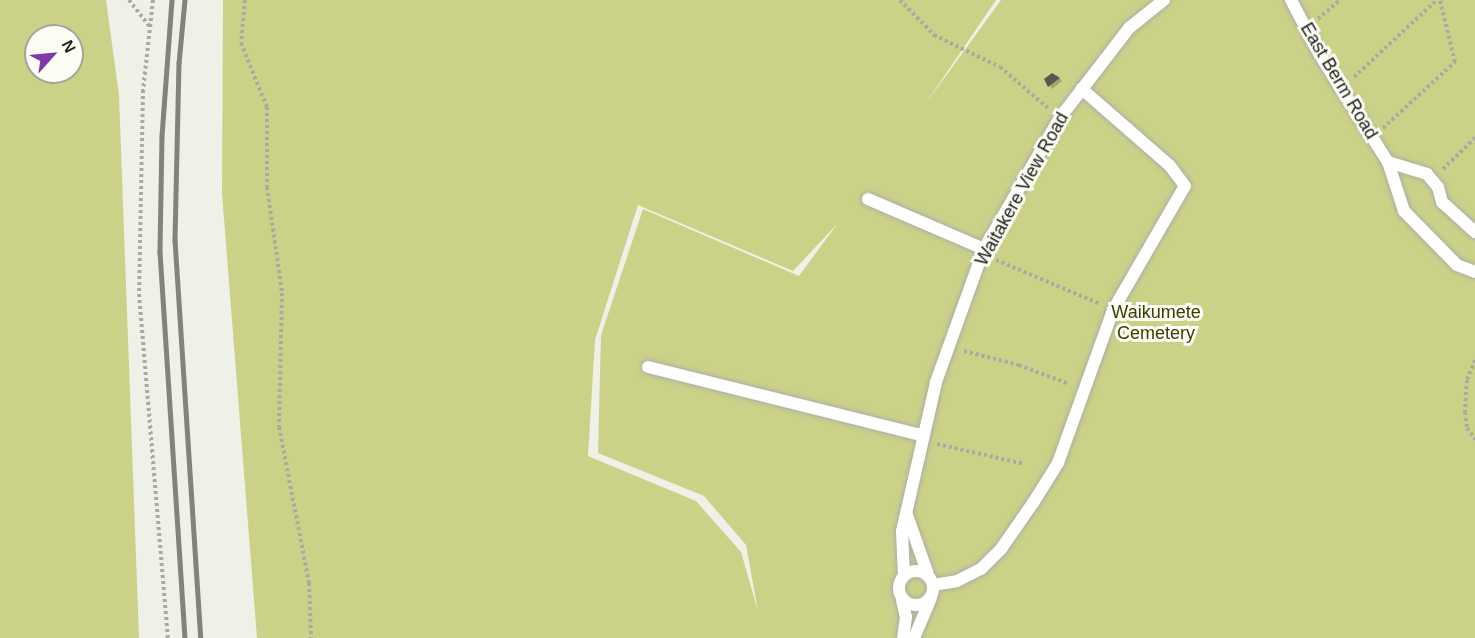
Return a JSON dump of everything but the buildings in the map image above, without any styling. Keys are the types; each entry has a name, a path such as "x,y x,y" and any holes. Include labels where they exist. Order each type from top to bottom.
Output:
{"lane":[{"name":"Waitakere View Road","path":"904,575 901,550 907,514 926,439 936,382 987,253 1059,119 1129,28 1164,0"},
{"name":"East Berm Road","path":"1291,0 1320,55 1388,162 1396,196 1404,211 1457,265 1475,272"},
{"path":"902,600 919,606 932,585 957,581 981,568 1001,549 1033,503 1058,463 1113,310 1185,186 1169,165 1082,89"},
{"path":"1388,162 1427,174 1438,187 1442,202 1475,232"},
{"path":"868,199 987,253"},
{"path":"648,367 926,439"},
{"path":"907,514 932,585 914,638"},
{"path":"903,638 906,617 898,592 904,575 922,571 932,585"}],"path":[{"path":"129,0 149,26"},
{"path":"153,0 143,90 139,294 168,638"},
{"path":"245,0 241,43 267,108 267,187 282,293 279,427 309,583 311,638"},
{"path":"900,0 934,35 1000,67 1030,89 1059,119"},
{"path":"1349,81 1439,0 1455,62 1378,133"},
{"path":"1441,172 1475,138"},
{"path":"987,253 1109,308"},
{"path":"955,349 1019,365 1077,388"},
{"path":"1475,360 1467,380 1465,412 1467,428 1475,439"},
{"path":"926,439 1024,464"}],"green space":[{"path":"0,0 106,0 119,95 139,638 0,638"},
{"name":"Waikumete Cemetery","path":"223,0 996,0 924,106 1001,0 1475,0 1475,638 257,638 222,193","holes":["638,205 793,271 838,223 799,276 643,209 601,335 598,453 704,496 746,545 758,611 741,552 696,501 588,456 595,340"]}],"railway":[{"path":"172,0 162,136 160,252 185,638"},
{"path":"185,0 179,63 175,240 201,638"}]}
